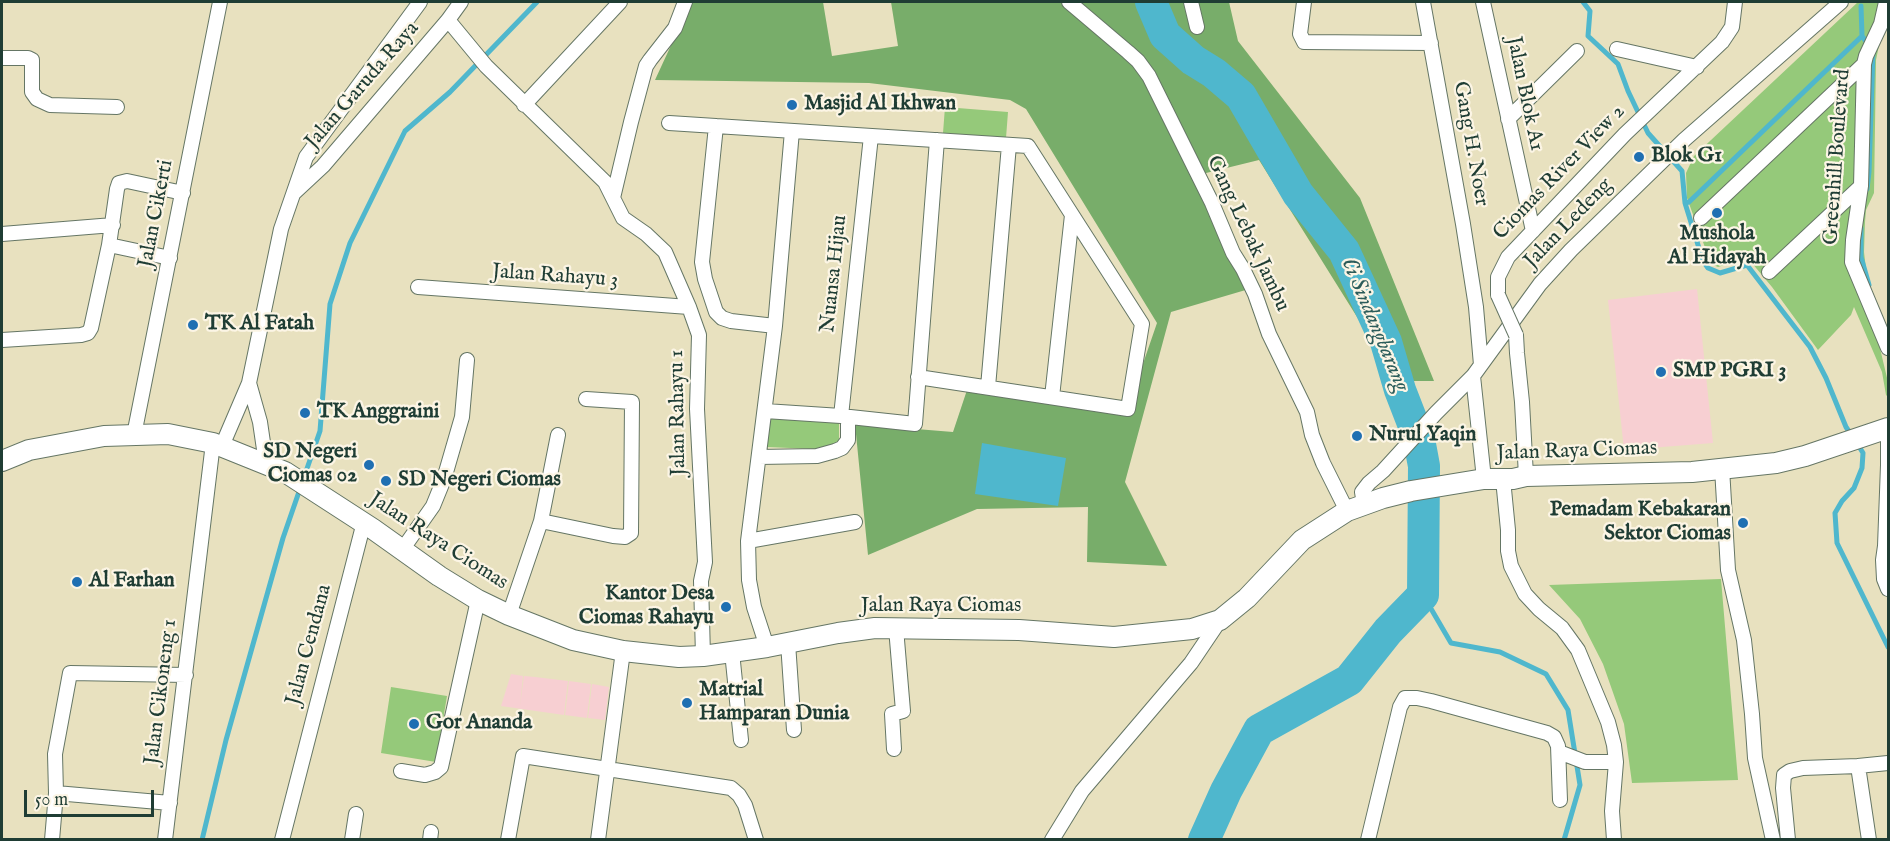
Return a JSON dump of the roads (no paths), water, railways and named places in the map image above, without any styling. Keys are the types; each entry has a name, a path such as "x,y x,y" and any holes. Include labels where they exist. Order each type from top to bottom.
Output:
{"main road":[{"name":"Jalan Raya Ciomas","path":"2,461 29,450 104,436 168,434 218,445 285,472 364,522 439,576 478,600 509,615 573,640 623,651 679,657 767,647 875,628 1019,630 1114,637 1192,629 1220,620 1247,598 1302,540 1356,508 1411,491 1526,476 1692,472 1776,463 1888,429"}],"street":[{"name":"Jalan Cikerti","path":"134,435 220,2"},
{"name":"Jalan Garuda Raya","path":"218,445 249,383 277,247 292,194 306,157 420,2"},
{"name":"Jalan Garuda Raya","path":"292,194 323,166 461,2"},
{"path":"524,105 620,2"},
{"path":"613,198 646,66 675,27 685,2"},
{"name":"Gang Lebak Jambu","path":"1068,2 1133,56 1149,76 1247,278 1269,334 1307,412 1312,435 1323,463 1356,508"},
{"path":"1191,2 1197,27"},
{"path":"1304,2 1300,34 1304,42 1431,43"},
{"name":"Gang H. Noer","path":"1423,2 1472,283 1479,335 1477,371 1493,479 1508,530 1511,566 1525,594 1562,628 1578,650 1608,722 1616,762 1612,811 1614,840"},
{"path":"1484,7 1495,2"},
{"name":"Ciomas River View 2","path":"1526,476 1516,335 1498,295 1498,276 1508,257 1625,134 1722,42 1732,27 1735,2"},
{"name":"Jalan Ledeng","path":"1356,508 1362,492 1369,483 1402,452 1477,371 1540,284 1661,161 1841,2"},
{"name":"Greenhill Boulevard","path":"1886,2 1881,24 1865,60 1861,186 1852,262 1888,348"},
{"name":"Jalan Blok A1","path":"1484,7 1533,231"},
{"name":"Jalan Rahayu 1","path":"448,20 481,61 604,182 623,218 646,234 665,252 689,307 699,335 697,409 705,562 701,581 703,656"},
{"path":"1617,49 1697,67"},
{"path":"1508,119 1577,51"},
{"path":"2,57 32,60 32,92 37,99 50,105 117,107"},
{"path":"1701,218 1865,60"},
{"path":"669,123 1028,146 1142,324 1128,409 918,377"},
{"path":"716,126 702,262 705,279 716,312 722,318 775,326"},
{"path":"767,647 754,606 749,580 748,540 775,326 792,131"},
{"name":"Nuansa Hijau","path":"759,457 817,456 835,452 842,448 848,440 845,417 871,136"},
{"path":"765,411 915,424 937,140"},
{"path":"988,387 1009,144"},
{"path":"2,340 88,333 109,245 119,183 122,181 183,193"},
{"path":"1769,273 1861,186"},
{"path":"1052,397 1072,215"},
{"path":"2,234 113,225"},
{"path":"109,245 170,258"},
{"name":"Jalan Rahayu 3","path":"417,287 689,307"},
{"path":"402,550 433,506 441,487 460,428 467,360"},
{"name":"Jalan Garuda Raya","path":"249,383 260,422 267,463"},
{"path":"541,521 613,536 625,537 631,533 632,402 586,399"},
{"path":"1888,429 1887,546 1883,560 1884,579 1888,589"},
{"path":"509,615 541,521 558,435"},
{"name":"Jalan Cikoneng 1","path":"165,840 218,445"},
{"path":"1722,468 1728,570 1745,649 1755,758 1773,840"},
{"name":"Jalan Cendana","path":"282,840 364,522"},
{"path":"748,540 855,522"},
{"path":"401,771 425,775 441,767 478,600"},
{"path":"1052,840 1082,791 1191,663 1220,620"},
{"path":"894,749 892,714 903,711 896,628"},
{"path":"788,643 794,730"},
{"path":"598,840 623,651"},
{"path":"732,652 741,740"},
{"path":"52,840 56,793 55,754 70,673 186,675"},
{"path":"1368,840 1400,707 1405,698 1424,699 1539,730 1554,737 1561,753 1560,800"},
{"path":"1561,753 1585,762 1616,762"},
{"path":"508,840 523,756 731,788 745,805 756,840"},
{"path":"1788,840 1784,775 1803,768 1888,763"},
{"path":"1858,766 1869,840"},
{"path":"56,793 170,803"},
{"path":"352,840 356,814"}],"water":[{"path":"982,443 1066,458 1058,506 975,494"}],"waterway":[{"path":"202,840 226,740 283,538 320,431 330,304 350,243 405,131 450,92 537,2"},
{"name":"Ci Sindangbarang","path":"1151,2 1165,35 1193,60 1214,73 1241,96 1298,194 1344,251 1386,342 1400,390 1419,439 1424,466 1423,595 1388,631 1349,680 1259,730 1226,791 1204,840"},
{"path":"1583,2 1590,11 1588,36 1618,64 1648,133 1682,171 1685,203 1703,261 1708,268 1720,273 1747,265 1810,347 1852,436"},
{"path":"1861,6 1862,36 1873,51 1867,189"},
{"path":"1689,202 1862,36"},
{"path":"1861,228 1861,257 1869,285"},
{"path":"1857,443 1863,453 1862,468 1854,488 1835,513 1837,543 1888,647"},
{"path":"1423,595 1451,643 1500,652 1546,674 1568,710 1580,785 1564,840"}],"place":[{"name":"Masjid Al Ikhwan","path":"792,105"},
{"name":"Blok G1","path":"1639,157"},
{"name":"Mushola Al Hidayah","path":"1717,213"},
{"name":"TK Al Fatah","path":"193,325"},
{"name":"SMP PGRI 3","path":"1661,372"},
{"name":"TK Anggraini","path":"305,413"},
{"name":"Nurul Yaqin","path":"1357,436"},
{"name":"SD Negeri Ciomas 02","path":"369,465"},
{"name":"SD Negeri Ciomas","path":"386,481"},
{"name":"Pemadam Kebakaran Sektor Ciomas","path":"1743,523"},
{"name":"Al Farhan","path":"77,582"},
{"name":"Kantor Desa Ciomas Rahayu","path":"726,607"},
{"name":"Matrial Hamparan Dunia","path":"687,703"},
{"name":"Gor Ananda","path":"414,724"}]}
